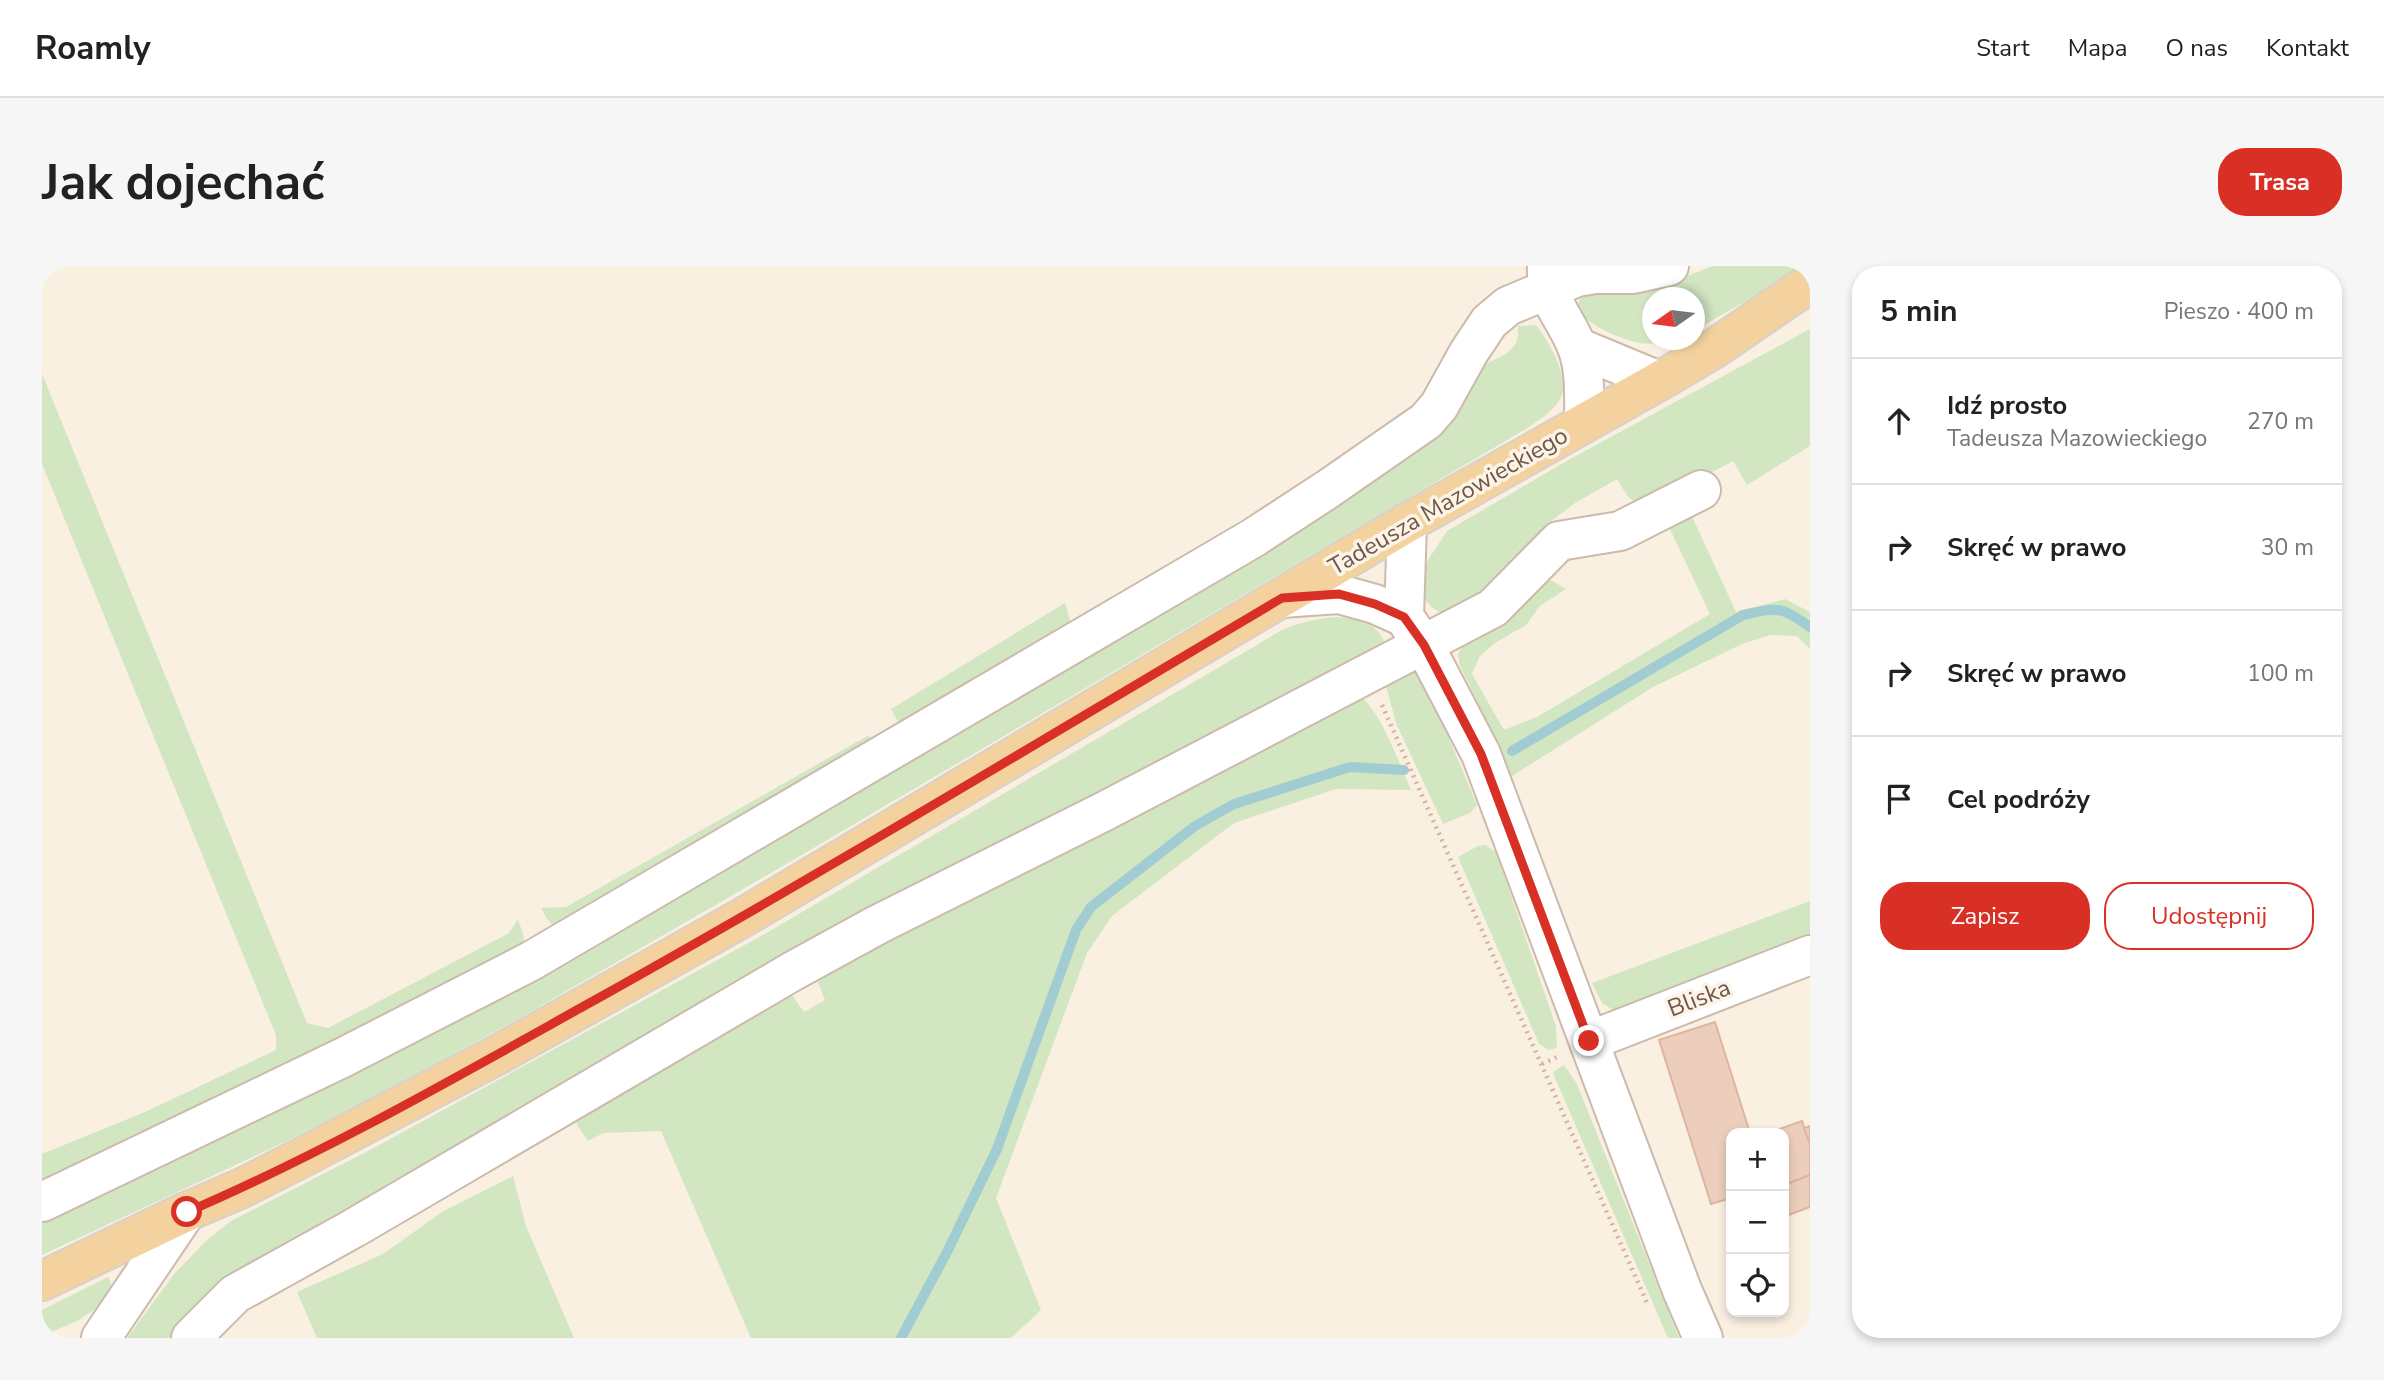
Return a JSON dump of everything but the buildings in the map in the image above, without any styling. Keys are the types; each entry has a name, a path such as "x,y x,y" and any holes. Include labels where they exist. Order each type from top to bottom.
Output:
{"main road":[{"name":"Tadeusza Mazowieckiego","path":"42,1281 243,1188 402,1105 730,925 1407,523 1659,382 1715,348 1810,283"},
{"name":"Tadeusza Mazowieckiego","path":"1715,348 1810,308"}],"street":[{"path":"42,1202 354,1052 531,961 1253,538 1426,421 1439,406 1489,322 1548,277 1633,274 1669,266"},
{"path":"1548,277 1552,302 1577,347 1585,387 1584,423"},
{"path":"1577,347 1659,382"},
{"path":"191,1338 235,1294 354,1228 793,971 877,925 1369,674 1414,631 1493,608 1559,541 1620,531 1701,490"},
{"path":"1407,523 1414,631 1481,754 1682,1290 1703,1338"},
{"path":"1282,598 1339,594 1375,604 1414,631"},
{"name":"Bliska","path":"1589,1041 1810,955"},
{"path":"101,1338 187,1212"}],"path":[{"path":"1369,674 1651,1313"}],"green space":[{"path":"1713,266 1807,266 1705,324 1705,287 1642,287 1642,344 1607,332 1585,317 1579,309 1579,301 1587,292 1677,280"},
{"path":"1536,325 1556,358 1564,388 1556,405 1526,429 518,1019 287,1141 42,1255 42,1216 1031,684 1482,366 1503,356 1516,342 1518,326"},
{"path":"1810,329 1810,446 1747,485 1733,461 1667,497 1638,504 1628,497 1617,479 1575,503 1550,522 1498,584 1443,614 1431,607 1423,597 1423,568 1447,531 1572,458"},
{"path":"42,374 307,1023 328,1028 509,933 518,919 524,937 523,952 42,1188 42,1154 145,1112 276,1050 276,1035 42,464"},
{"path":"1691,514 1736,612 1785,599 1810,612 1810,649 1797,636 1770,635 1742,644 1653,687 1509,778 1488,744 1493,734 1460,666 1458,654 1463,644 1544,576 1566,589 1540,606 1526,625 1495,643 1480,656 1472,674 1504,730 1537,717 1710,614 1669,527"},
{"path":"1065,603 1071,624 905,726 898,722 891,709"},
{"path":"1339,617 1371,625 1384,641 1379,648 175,1338 127,1338 175,1273 207,1240 231,1221 370,1150 763,935 1282,630 1310,621"},
{"path":"1417,670 1453,726 1446,731 1477,805 1470,813 1443,824 1396,723 1386,686 1389,672"},
{"path":"1361,696 1384,728 1411,790 1336,789 1234,823 1112,916 1087,953 996,1198 1041,1310 1011,1338 751,1338 661,1131 603,1133 588,1141 577,1125 578,1116 779,992 792,995 804,1012 825,1000 818,982 821,967"},
{"path":"869,735 871,742 703,845 680,850 580,908 555,927 547,919 541,908 566,907"},
{"path":"1485,845 1496,852 1556,1026 1557,1048 1549,1050 1539,1044 1458,857"},
{"path":"1810,901 1810,940 1615,1011 1602,1003 1592,983"},
{"path":"1564,1065 1577,1084 1679,1338 1668,1338 1555,1078 1553,1072"},
{"path":"513,1176 526,1226 574,1338 317,1338 297,1292 383,1254 442,1212"},
{"path":"108,1277 113,1289 94,1310 77,1321 42,1336 42,1310"}],"waterway":[{"path":"1512,751 1743,615 1779,610 1810,627"},
{"path":"901,1338 997,1149 1076,930 1091,907 1195,826 1234,804 1350,767 1404,770"}],"route":[{"path":"187,1212 243,1188 499,1054 742,918 1282,598 1339,594 1375,604 1404,617 1424,645 1481,754 1589,1041"}]}
